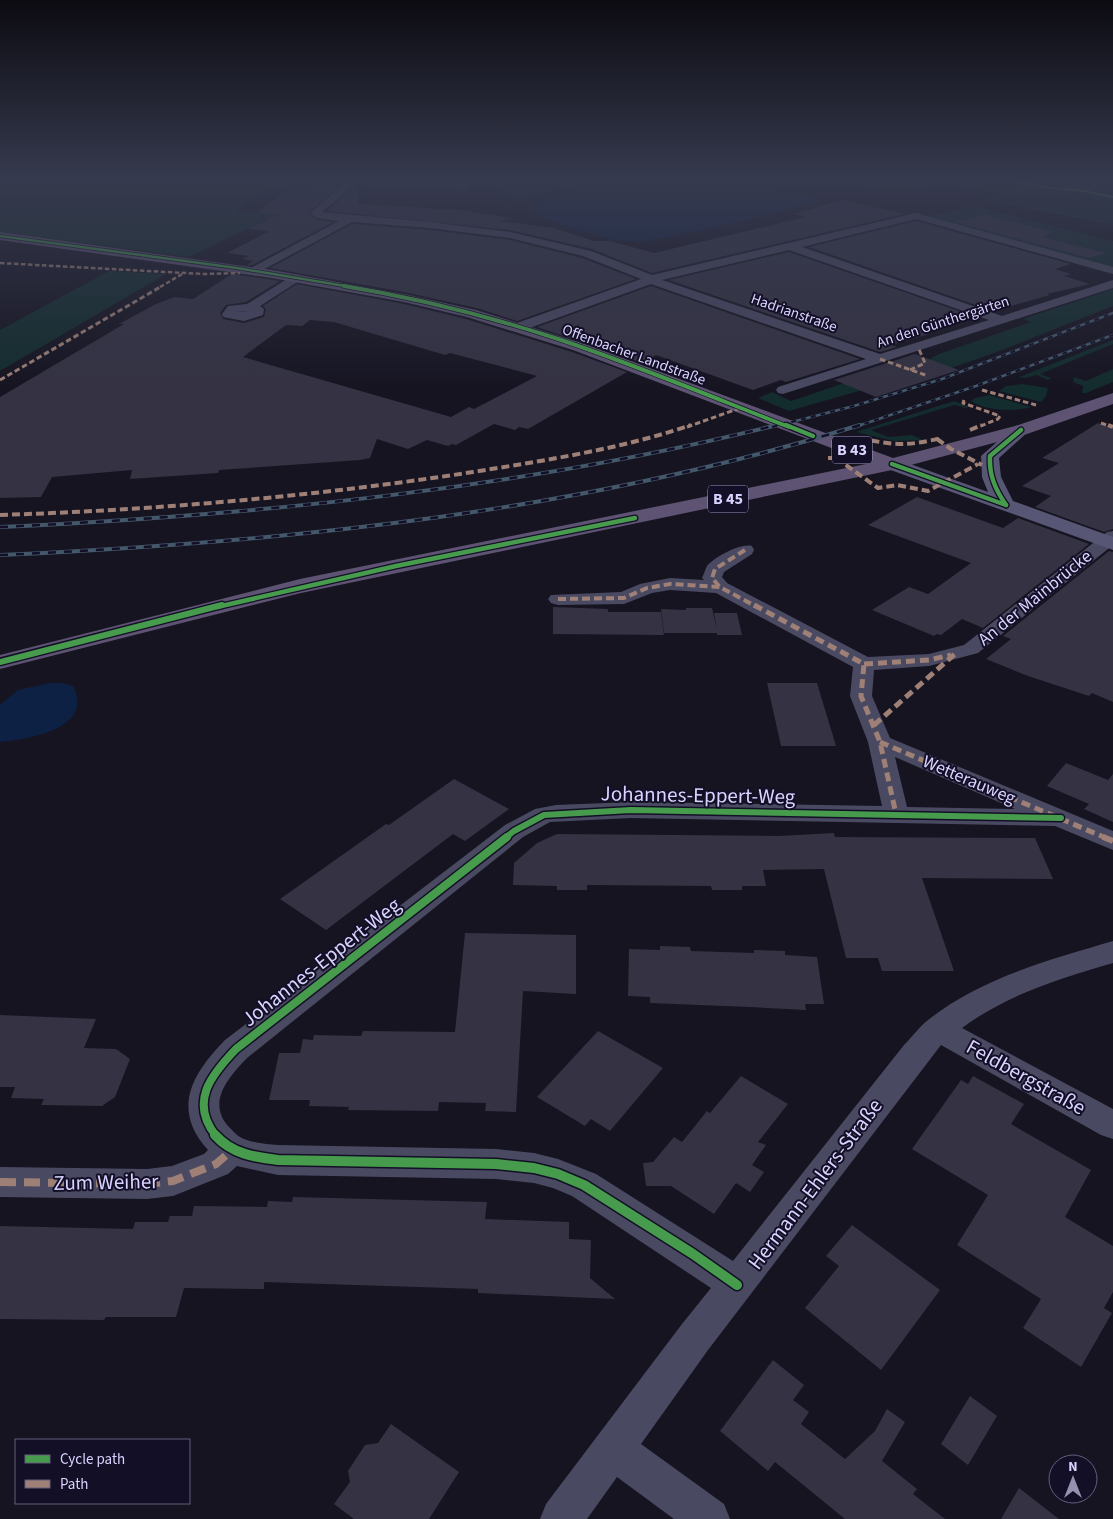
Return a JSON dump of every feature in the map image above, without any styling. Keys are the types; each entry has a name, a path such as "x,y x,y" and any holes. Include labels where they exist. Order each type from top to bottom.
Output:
{"main road":[{"name":"Offenbacher Landstraße","path":"93,249 295,278 429,303 519,327 622,362 813,436 892,464"},
{"name":"B 43","path":"892,464 1021,430 1113,398"},
{"path":"1006,505 992,483 990,456 1021,430"},
{"name":"B 43","path":"813,436 828,458 828,466 822,480"},
{"path":"892,464 1110,540"},
{"name":"B 45","path":"0,662 300,586 492,545 822,480 892,464"}],"street":[{"path":"253,271 294,249"},
{"name":"Hadrianstraße","path":"570,249 658,278 661,284 880,359"},
{"path":"519,327 658,278 784,249"},
{"path":"797,249 1002,320"},
{"path":"1032,249 1113,272"},
{"path":"250,307 295,278"},
{"name":"An den Günthergärten","path":"783,390 1113,284"},
{"name":"An der Mainbrücke","path":"864,664 929,660 972,649 1110,540"},
{"path":"745,550 715,569 712,578 720,587 864,664 861,696 880,742 896,814"},
{"path":"558,599 624,598 647,588 670,584 720,587"},
{"name":"Wetterauweg","path":"880,742 1113,841"},
{"name":"Johannes-Eppert-Weg","path":"737,1286 693,1254 584,1185 558,1174 534,1168 496,1164 278,1160 251,1156 232,1150 215,1135 204,1117 203,1100 208,1083 221,1064 236,1049 514,831 544,816 556,813 601,810 1060,818"},
{"name":"Hermann-Ehlers-Straße","path":"561,1519 695,1337 737,1286 915,1054 938,1029 966,1011 1013,986 1113,952"},
{"name":"Feldbergstraße","path":"938,1029 1113,1125"},
{"name":"Zum Weiher","path":"0,1182 147,1184 173,1181 216,1164 232,1150"},
{"path":"613,1449 709,1519"}],"green space":[{"path":"128,249 206,249 189,257"},
{"path":"1040,249 1113,249 1113,269"},
{"path":"109,271 166,274 0,371 0,330"},
{"path":"1113,289 1113,306 997,352 940,372 930,362 931,358 939,354 1031,322 1023,319"},
{"path":"1113,340 1113,344 1040,374 1051,378 1048,380 1036,375 1026,378 1019,377"},
{"path":"885,365 908,377 789,411 758,398 772,392 791,401 841,384"},
{"path":"1113,369 1113,382 1086,393 1082,393 1083,386 1073,382 1074,377 1086,381"},
{"path":"1022,384 1048,388 1046,396 1041,402 999,391 1006,386"},
{"path":"989,395 1031,407 1017,410 1000,410 984,407 971,401 975,398"},
{"path":"954,401 969,407 965,408 955,405 871,430 888,437 912,435 923,440 894,441 856,432"}],"water":[{"path":"50,683 63,683 73,686 77,701 75,712 67,722 41,734 0,742 0,705 18,690"}],"building":[{"path":"235,249 282,249 252,265 247,265 253,261 242,259 249,256 227,253"},
{"path":"306,249 546,249 582,258 636,279 517,321 477,308 404,292 270,268"},
{"path":"592,249 639,249 654,253 671,249 755,249 652,273"},
{"path":"814,249 1017,249 1071,264 1055,269 1071,274 1064,276 1090,284 1047,294 1050,295 993,311"},
{"path":"1055,249 1090,249 1106,253 1089,258"},
{"path":"789,252 973,316 921,331 929,334 891,345 897,347 880,352 669,280"},
{"path":"232,274 280,281 246,302 226,305 220,313 223,319 244,323 264,317 266,309 263,306 297,284 404,304 466,319 572,352 627,372 528,429 519,427 515,430 494,424 456,445 448,446 427,440 408,449 377,439 370,458 360,460 219,470 218,473 130,479 132,470 52,477 41,497 0,498 0,397 124,324 119,324 154,305 174,297 193,299","holes":["310,320 334,322 445,355 450,353 537,376 474,409 469,407 451,417 243,357 286,325 302,326"]},
{"path":"651,286 860,359 786,382 781,380 753,390 656,355 643,363 537,327"},
{"path":"915,354 959,370 876,397 834,380"},
{"path":"1098,423 1113,428 1113,529 1104,532 1035,507 1051,496 1022,486 1059,463 1042,458"},
{"path":"917,497 1003,528 1018,518 1089,544 983,628 962,619 941,635 937,634 934,636 872,610 909,587 928,594 971,563 868,525"},
{"path":"1109,551 1113,552 1113,702 1092,693 1089,696 1028,676 986,659 1011,639 1003,636"},
{"path":"553,607 608,609 608,612 661,612 664,635 553,634"},
{"path":"686,608 712,608 717,630 714,613 737,613 742,635 664,633 661,609 686,610"},
{"path":"767,683 817,683 836,746 781,746"},
{"path":"1066,763 1108,780 1113,774 1113,822 1084,809 1089,804 1047,786"},
{"path":"454,779 509,809 465,841 453,834 326,930 280,899 386,824 389,825"},
{"path":"834,833 835,837 1035,838 1053,879 922,878 954,971 882,971 878,958 846,958 824,869 763,870 766,886 742,886 742,890 712,890 711,886 587,885 587,890 557,890 557,886 513,885 514,863 537,843 557,834 779,836"},
{"path":"465,933 576,935 576,994 523,991 516,1112 485,1111 486,1103 439,1102 438,1111 348,1110 349,1107 309,1106 310,1100 269,1100 279,1053 300,1053 303,1039 313,1040 314,1035 361,1036 363,1031 455,1032"},
{"path":"660,946 690,947 691,951 754,953 754,950 785,951 785,955 817,957 824,1004 805,1004 806,1010 650,1003 650,997 628,996 629,949 660,950"},
{"path":"0,1015 96,1019 84,1048 116,1049 130,1059 115,1097 102,1106 41,1105 44,1099 11,1098 15,1087 0,1087"},
{"path":"598,1031 663,1068 610,1131 591,1119 585,1126 537,1097"},
{"path":"741,1076 788,1104 758,1142 766,1145 752,1165 764,1172 750,1192 736,1183 714,1214 671,1186 646,1186 643,1163 653,1162 674,1137 682,1142 707,1111 710,1113"},
{"path":"973,1076 1024,1104 1011,1124 1091,1170 1065,1217 1113,1246 1113,1292 1104,1308 1112,1313 1081,1367 1023,1328 1041,1299 957,1245 988,1195 912,1149 961,1080 968,1084"},
{"path":"293,1197 487,1202 485,1219 569,1222 569,1239 591,1240 590,1278 615,1299 478,1293 478,1289 264,1282 264,1289 184,1288 176,1317 106,1317 104,1320 0,1319 0,1226 133,1229 135,1222 168,1222 170,1216 192,1216 194,1206 267,1207 268,1201 292,1202"},
{"path":"852,1225 940,1290 881,1370 805,1308 839,1266 826,1256"},
{"path":"773,1360 804,1385 793,1400 809,1412 801,1424 845,1459 875,1431 887,1409 905,1422 882,1461 917,1489 913,1494 945,1519 845,1519 775,1462 768,1471 720,1431"},
{"path":"970,1396 997,1416 968,1465 941,1444"},
{"path":"391,1424 459,1472 429,1519 354,1519 334,1504 350,1482 348,1471 365,1445 378,1443"},
{"path":"1019,1488 1059,1519 1001,1519"}],"railway":[{"path":"772,427 854,406 942,379 1113,313"},
{"path":"855,427 976,386 1113,335"},
{"path":"0,527 196,515 391,495 585,466 777,425"},
{"path":"0,555 217,541 326,531 434,518 542,501 649,480 755,455 860,425"}],"marked path":[{"path":"0,263 204,274 240,273"},
{"path":"0,380 184,273"},
{"path":"910,370 925,363 918,347"},
{"path":"880,359 928,376"},
{"path":"982,390 1036,405"},
{"path":"964,400 963,403 1000,416 998,419 970,430"},
{"path":"0,515 115,510 229,502 344,490 458,474 553,459 624,445 694,425 740,408"},
{"path":"1101,423 1113,427"},
{"path":"828,458 836,458 869,440 892,445 913,445 941,438"},
{"path":"937,439 951,449 982,465"},
{"path":"836,458 878,488 897,485 928,491 978,464"},
{"path":"745,550 715,569 712,578 720,587 864,664 861,696 880,742 896,814"},
{"path":"558,599 624,598 647,588 670,584 720,587"},
{"path":"874,725 956,653"},
{"path":"864,664 929,660 951,655"},
{"path":"880,742 1113,841"},
{"path":"0,1182 147,1184 173,1181 216,1164 232,1150"}],"cycle path":[{"path":"99,249 355,287 471,313 515,325 601,354 813,436"},
{"path":"1006,505 993,482 990,470 990,456 1021,430"},
{"path":"892,464 1006,505"},
{"path":"0,662 157,621 316,584 635,518"},
{"path":"737,1285 693,1254 584,1185 558,1174 534,1168 496,1164 278,1160 238,1152 218,1138 205,1117 203,1106 207,1085 236,1049 514,831 544,815 631,810 1061,818"}]}
